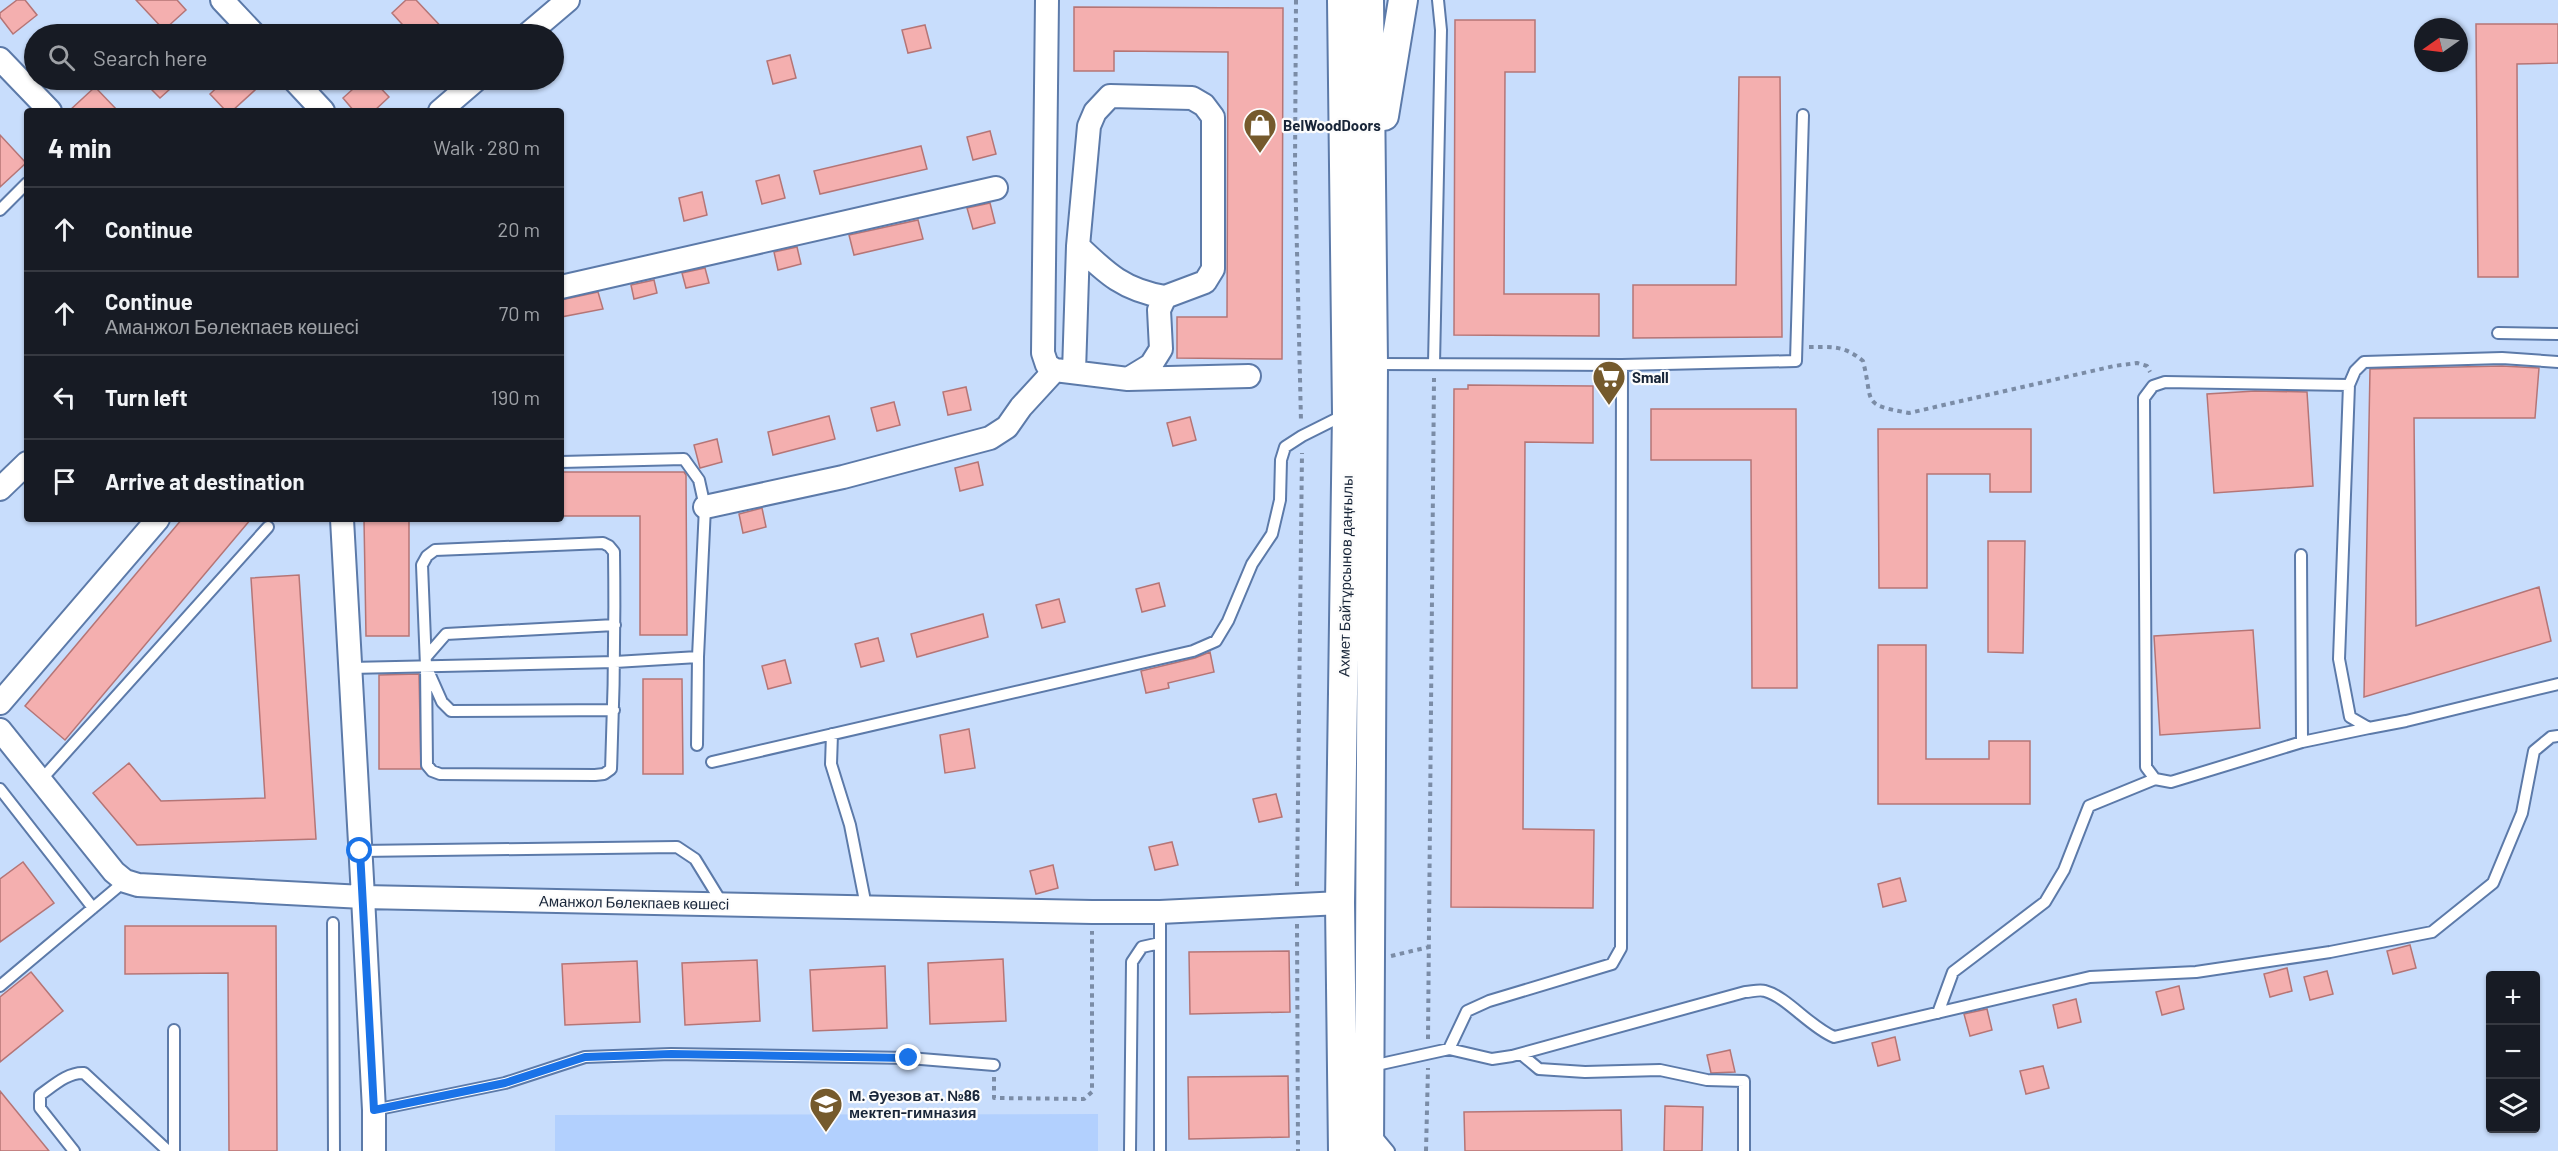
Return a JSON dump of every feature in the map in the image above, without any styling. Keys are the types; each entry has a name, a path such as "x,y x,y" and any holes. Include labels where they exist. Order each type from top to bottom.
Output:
{"street":[{"path":"222,0 245,24"},
{"path":"540,24 568,0"},
{"path":"1047,0 1043,353 1047,365 1065,371 1128,379 1249,376"},
{"name":"Ахмет Байтұрсынов даңғылы","path":"1342,0 1347,413 1340,903 1343,1151"},
{"name":"Ахмет Байтұрсынов даңғылы","path":"1369,0 1373,364 1367,1066 1369,1139"},
{"path":"1372,145 1382,124 1403,0"},
{"path":"0,59 24,84"},
{"path":"30,90 47,108"},
{"path":"303,90 320,108"},
{"path":"443,108 464,90"},
{"path":"705,507 843,477 990,438 1007,427 1021,407 1065,371 1089,126 1095,112 1110,96 1192,98 1204,105 1213,117 1213,269 1205,282 1165,297 1143,293 1120,284 1078,246"},
{"path":"564,286 996,188"},
{"path":"1128,379 1151,365 1161,349 1159,310 1165,297"},
{"path":"0,489 24,466"},
{"path":"0,703 155,522"},
{"path":"342,522 374,1110 374,1151"},
{"path":"0,730 114,872 125,880"},
{"name":"Аманжол Бөлекпаев көшесі","path":"125,880 138,885 363,897 1092,912 1160,912 1340,903"}],"lane":[{"path":"1434,364 1441,30 1437,0"},
{"path":"1373,364 1622,365 1796,361 1803,115"},
{"path":"0,210 24,186"},
{"path":"2498,333 2558,334"},
{"path":"2369,728 2350,717 2339,659 2349,385 2355,371 2364,362 2502,358 2558,362"},
{"path":"1449,1048 1467,1011 1489,1001 1612,964 1621,948 1622,365"},
{"path":"2155,779 2146,767 2144,398 2153,386 2165,382 2349,385"},
{"path":"712,762 1193,651 1216,641 1228,621 1252,564 1272,534 1280,500 1281,460 1285,447 1347,413"},
{"path":"564,462 684,459 699,480 705,507 698,657 697,745"},
{"path":"41,780 268,527"},
{"path":"603,543 614,552 615,625 611,769 604,774 440,774 432,771 428,765 422,565 427,556 435,550 603,543"},
{"path":"2301,555 2302,742"},
{"path":"426,662 446,634 615,625"},
{"path":"350,668 426,662 615,662 698,657"},
{"path":"426,662 442,702 452,711 614,710"},
{"path":"1938,1012 1953,972 2044,902 2064,870 2089,807 2155,779 2171,782 2302,742 2558,684"},
{"path":"832,734 831,764 850,825 866,906"},
{"path":"1367,1066 1449,1048 1492,1059 1521,1054 1745,992 1764,990 1778,998 1820,1031 1834,1037 2090,978 2196,972 2330,952 2432,932 2493,883 2522,813 2534,751 2552,737 2558,736"},
{"path":"0,789 93,908"},
{"path":"360,851 677,847 695,859 723,903"},
{"path":"0,986 125,880"},
{"path":"1160,912 1160,1151"},
{"path":"333,923 334,1151"},
{"path":"1130,1151 1132,962 1142,947 1160,943"},
{"path":"174,1030 174,1151"},
{"path":"374,1110 505,1083 585,1057 671,1054 909,1058 994,1065"},
{"path":"1521,1054 1539,1069 1585,1072 1660,1070 1707,1080 1744,1081 1744,1151"},
{"path":"74,1151 40,1108 39,1101 40,1095 71,1074 80,1072 84,1073 168,1151"},
{"path":"1369,1139 1382,1140 1389,1151"}],"path":[{"path":"1296,0 1295,166 1302,436 1297,905 1298,1151"},
{"path":"1796,347 1832,347 1849,350 1863,361 1870,399 1878,407 1909,413 2026,387 2061,376 2137,363 2147,366 2151,373 2153,386"},
{"path":"1426,1151 1434,364"},
{"path":"994,1065 994,1098 1084,1100 1092,1092 1092,912"},
{"path":"1368,961 1429,947"}],"shaded area":[{"name":"М. Әуезов ат. №86 мектеп-гимназия","path":"1098,1114 1098,1151 555,1151 555,1115"}],"building":[{"path":"17,0 25,0 37,15 13,34 0,17 0,13"},
{"path":"136,0 177,0 186,10 171,24 158,24"},
{"path":"406,0 416,0 439,24 402,24 392,13"},
{"path":"1074,7 1283,8 1282,359 1177,358 1177,317 1227,317 1228,52 1114,51 1114,71 1074,71"},
{"path":"1455,20 1535,20 1535,72 1505,72 1504,294 1599,294 1599,336 1454,335"},
{"path":"2476,24 2558,24 2558,63 2517,64 2518,277 2478,277"},
{"path":"925,25 931,48 908,53 902,30"},
{"path":"790,55 796,78 773,84 767,61"},
{"path":"1739,77 1780,77 1782,337 1633,338 1633,285 1736,285"},
{"path":"92,90 98,90 115,108 72,108"},
{"path":"152,90 169,90 160,98"},
{"path":"214,90 255,90 235,108 223,108 210,94"},
{"path":"352,90 382,90 389,97 377,108 351,108 343,98"},
{"path":"990,131 996,154 973,160 967,137"},
{"path":"0,135 24,161 24,165 0,187"},
{"path":"921,146 927,169 820,194 814,171"},
{"path":"779,175 785,198 762,204 756,181"},
{"path":"702,192 707,215 684,221 679,198"},
{"path":"990,203 995,223 973,229 967,208"},
{"path":"918,220 923,239 854,255 849,235"},
{"path":"797,247 801,264 778,270 774,252"},
{"path":"705,268 709,283 686,288 682,273"},
{"path":"654,280 657,293 634,299 631,285"},
{"path":"598,292 603,309 564,316 564,299"},
{"path":"2502,366 2539,368 2535,418 2414,418 2416,626 2539,587 2551,641 2364,697 2370,369"},
{"path":"1468,385 1593,386 1593,443 1525,442 1523,829 1594,830 1593,908 1451,907 1454,389 1468,389"},
{"path":"966,387 971,410 948,415 943,392"},
{"path":"2255,391 2307,392 2313,486 2214,493 2207,394"},
{"path":"894,402 900,425 877,431 871,408"},
{"path":"1651,409 1796,409 1797,688 1752,688 1751,460 1651,460"},
{"path":"829,416 835,439 773,455 768,432"},
{"path":"1190,417 1196,440 1173,446 1167,423"},
{"path":"1878,429 2031,429 2031,492 1990,492 1990,474 1927,474 1927,588 1879,588"},
{"path":"717,439 722,462 700,468 694,445"},
{"path":"978,462 983,485 960,491 955,468"},
{"path":"564,472 684,472 686,475 687,635 640,635 640,516 564,516"},
{"path":"762,508 766,527 743,533 739,514"},
{"path":"179,522 248,522 65,740 25,706"},
{"path":"364,522 409,522 409,636 366,636"},
{"path":"1988,541 2025,541 2023,653 1988,652"},
{"path":"299,575 316,839 137,845 93,793 129,763 161,801 265,798 251,578"},
{"path":"1159,583 1165,606 1142,612 1136,589"},
{"path":"1059,599 1065,622 1042,628 1036,605"},
{"path":"983,614 988,637 917,657 911,634"},
{"path":"2253,630 2260,728 2160,735 2154,636"},
{"path":"878,638 884,661 861,667 855,644"},
{"path":"1878,645 1926,645 1926,759 1989,759 1989,741 2030,741 2030,804 1878,804"},
{"path":"1210,652 1214,672 1168,683 1169,688 1146,693 1141,671 1195,658"},
{"path":"785,660 791,683 768,689 762,666"},
{"path":"419,674 421,769 379,769 379,675"},
{"path":"643,679 682,679 683,774 643,774"},
{"path":"969,729 975,768 945,773 940,735"},
{"path":"1276,794 1282,817 1259,822 1253,799"},
{"path":"1172,842 1178,865 1155,870 1149,847"},
{"path":"23,862 54,903 0,942 0,879"},
{"path":"1053,865 1058,888 1036,894 1030,871"},
{"path":"1900,878 1906,901 1883,907 1878,884"},
{"path":"125,926 276,926 277,1151 229,1151 228,973 125,974"},
{"path":"2410,945 2416,968 2393,974 2387,951"},
{"path":"1289,951 1290,1012 1190,1014 1189,952"},
{"path":"1003,959 1006,1021 930,1024 928,963"},
{"path":"757,960 760,1021 685,1025 682,963"},
{"path":"637,961 640,1022 565,1025 562,964"},
{"path":"885,966 887,1028 813,1031 810,970"},
{"path":"2287,968 2292,991 2270,997 2264,974"},
{"path":"2327,971 2333,994 2310,1000 2304,977"},
{"path":"31,972 63,1011 0,1062 0,997"},
{"path":"2179,986 2184,1009 2162,1015 2156,992"},
{"path":"2076,999 2081,1022 2058,1028 2053,1005"},
{"path":"1987,1009 1992,1030 1970,1036 1964,1014"},
{"path":"1895,1037 1900,1060 1878,1066 1872,1043"},
{"path":"1730,1050 1735,1072 1711,1073 1707,1055"},
{"path":"2043,1066 2049,1088 2026,1094 2020,1071"},
{"path":"1288,1076 1289,1137 1189,1139 1188,1077"},
{"path":"0,1091 49,1151 0,1151"},
{"path":"1665,1106 1703,1107 1702,1151 1664,1151"},
{"path":"1621,1110 1622,1151 1465,1151 1464,1112"}],"place":[{"name":"BelWoodDoors","path":"1260,154"},
{"name":"Small","path":"1609,406"},
{"name":"М. Әуезов ат. №86 мектеп-гимназия","path":"826,1133"}],"route":[{"path":"360,851 374,1110 505,1083 585,1057 671,1054 909,1058"}]}
